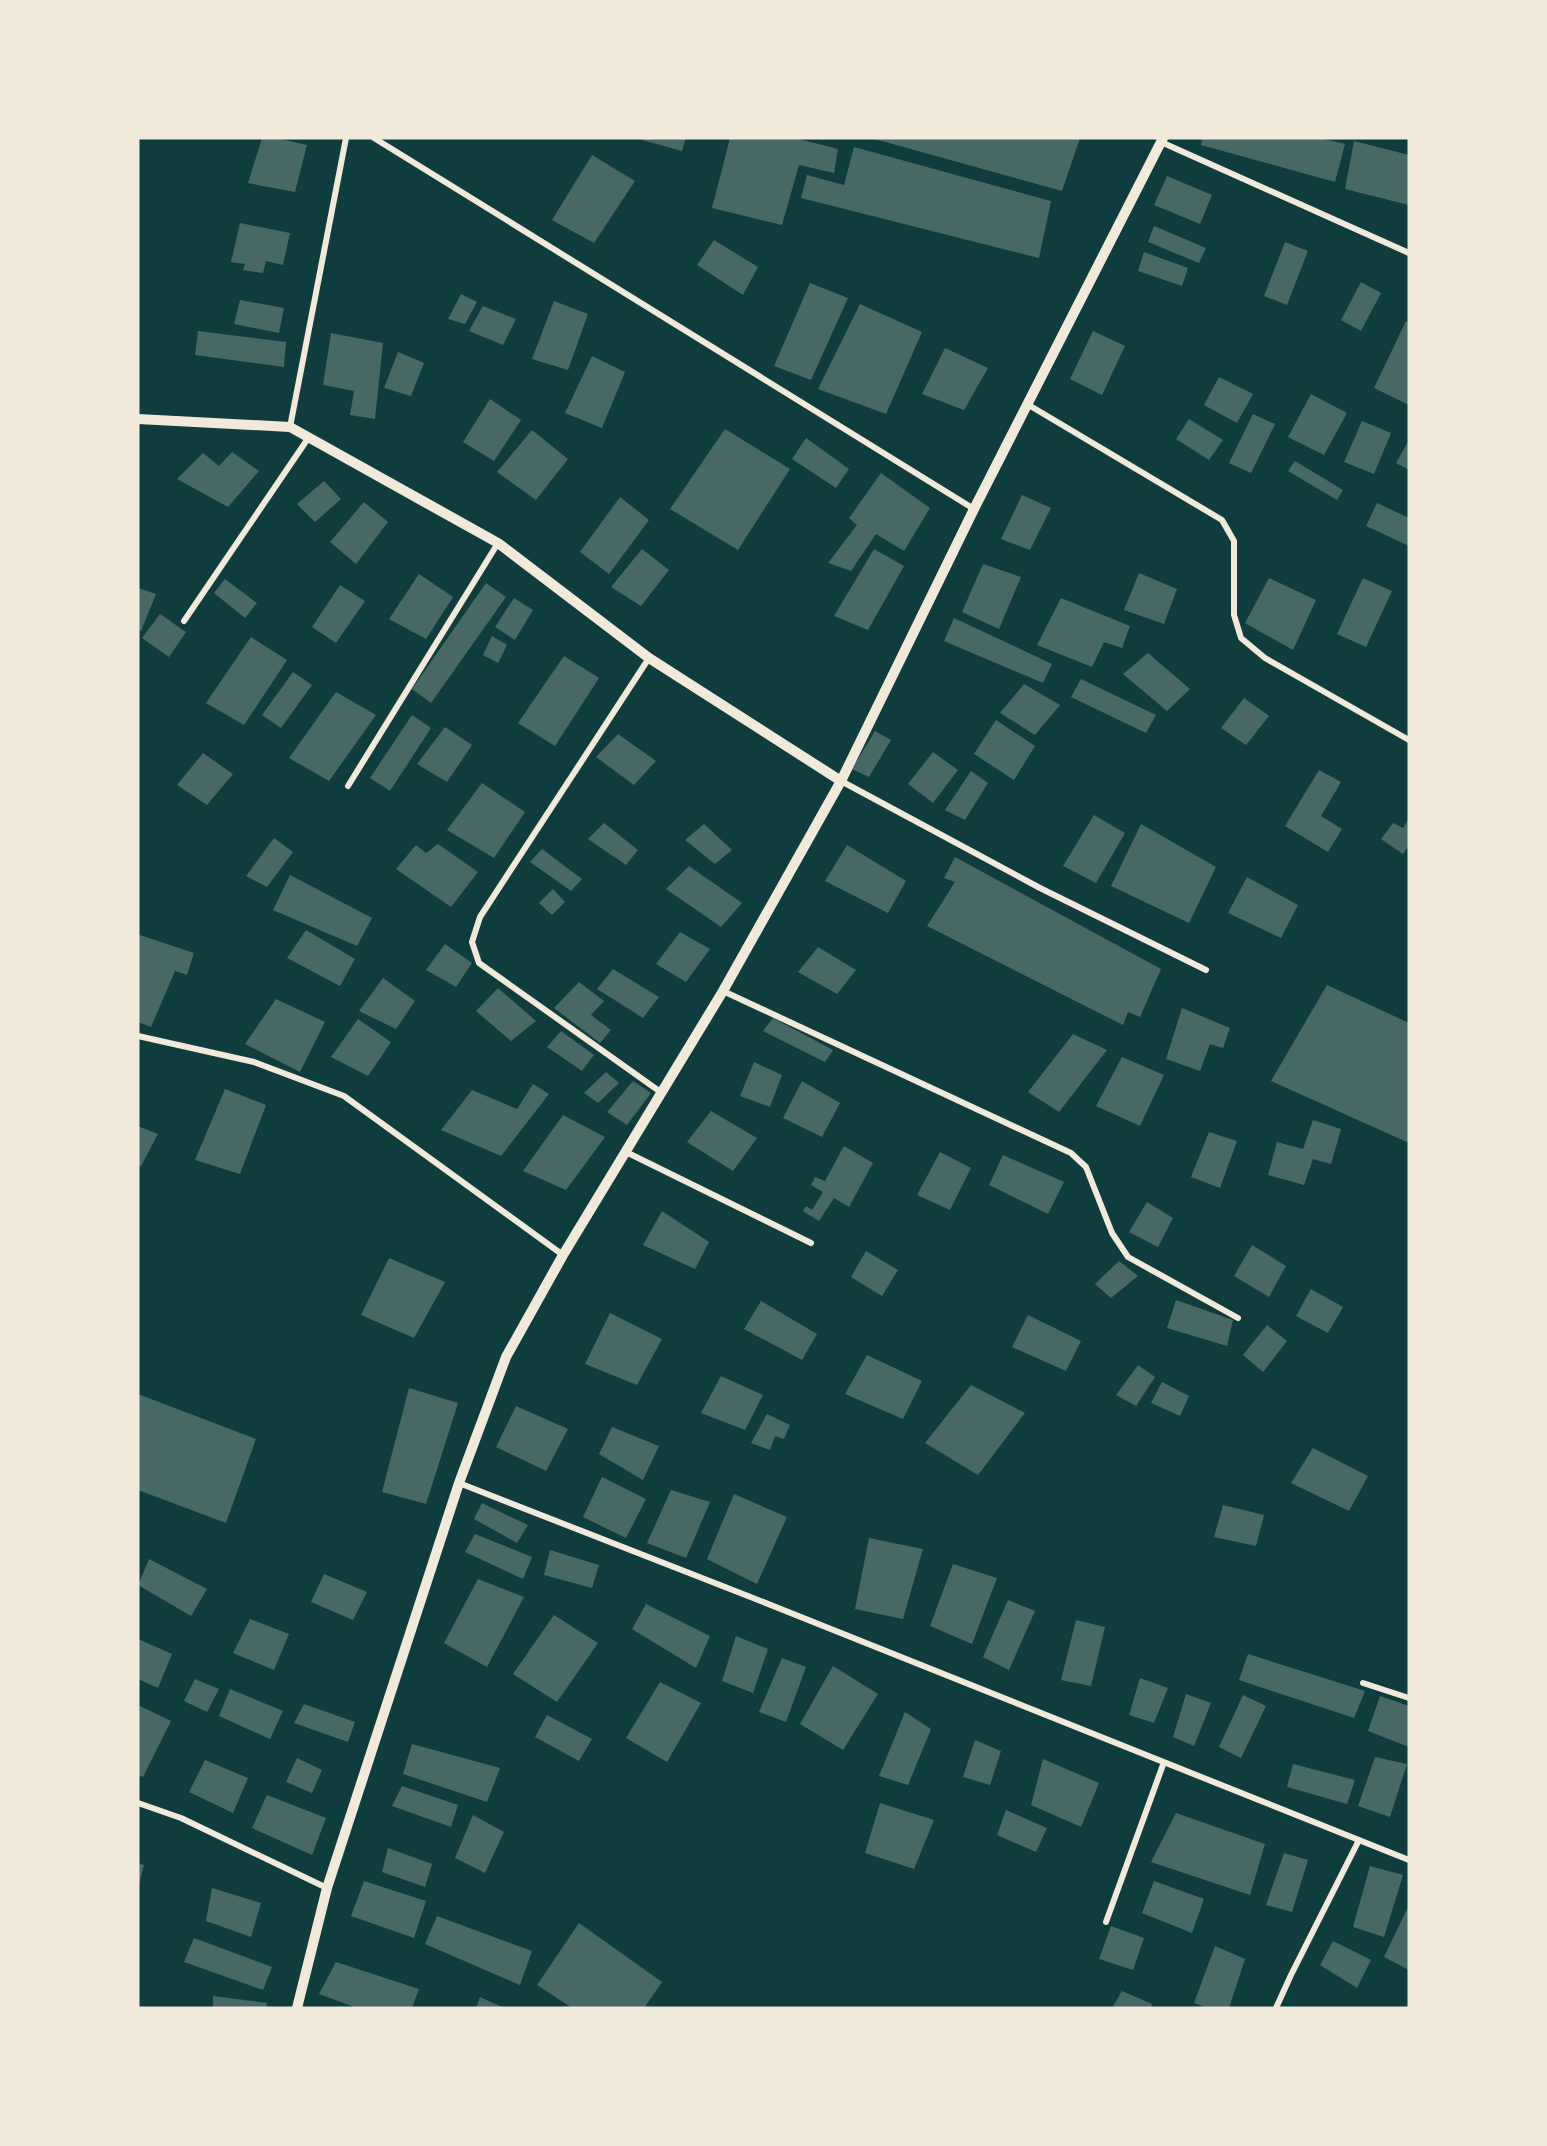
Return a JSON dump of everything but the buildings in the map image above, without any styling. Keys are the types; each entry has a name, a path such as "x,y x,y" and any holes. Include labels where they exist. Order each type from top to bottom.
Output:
{"street":[{"path":"290,427 346,138"},
{"path":"374,138 974,509"},
{"path":"297,2008 327,1888 459,1483 506,1357 563,1255 723,991 842,781 974,509 1162,140 1409,253"},
{"path":"1027,404 1222,520 1234,541 1234,615 1241,638 1265,658 1409,740"},
{"path":"138,419 290,427 498,543 649,658 842,781 1040,888 1206,970"},
{"path":"184,621 309,437"},
{"path":"348,786 498,543"},
{"path":"649,658 480,917 472,942 479,963 662,1092"},
{"path":"723,991 1071,1153 1086,1167 1112,1233 1128,1257 1238,1318"},
{"path":"138,1036 254,1062 344,1096 563,1255"},
{"path":"626,1152 811,1243"},
{"path":"459,1483 1409,1860"},
{"path":"1363,1683 1409,1698"},
{"path":"1106,1922 1164,1762"},
{"path":"138,1803 181,1818 327,1888"},
{"path":"1276,2008 1359,1840"}]}
